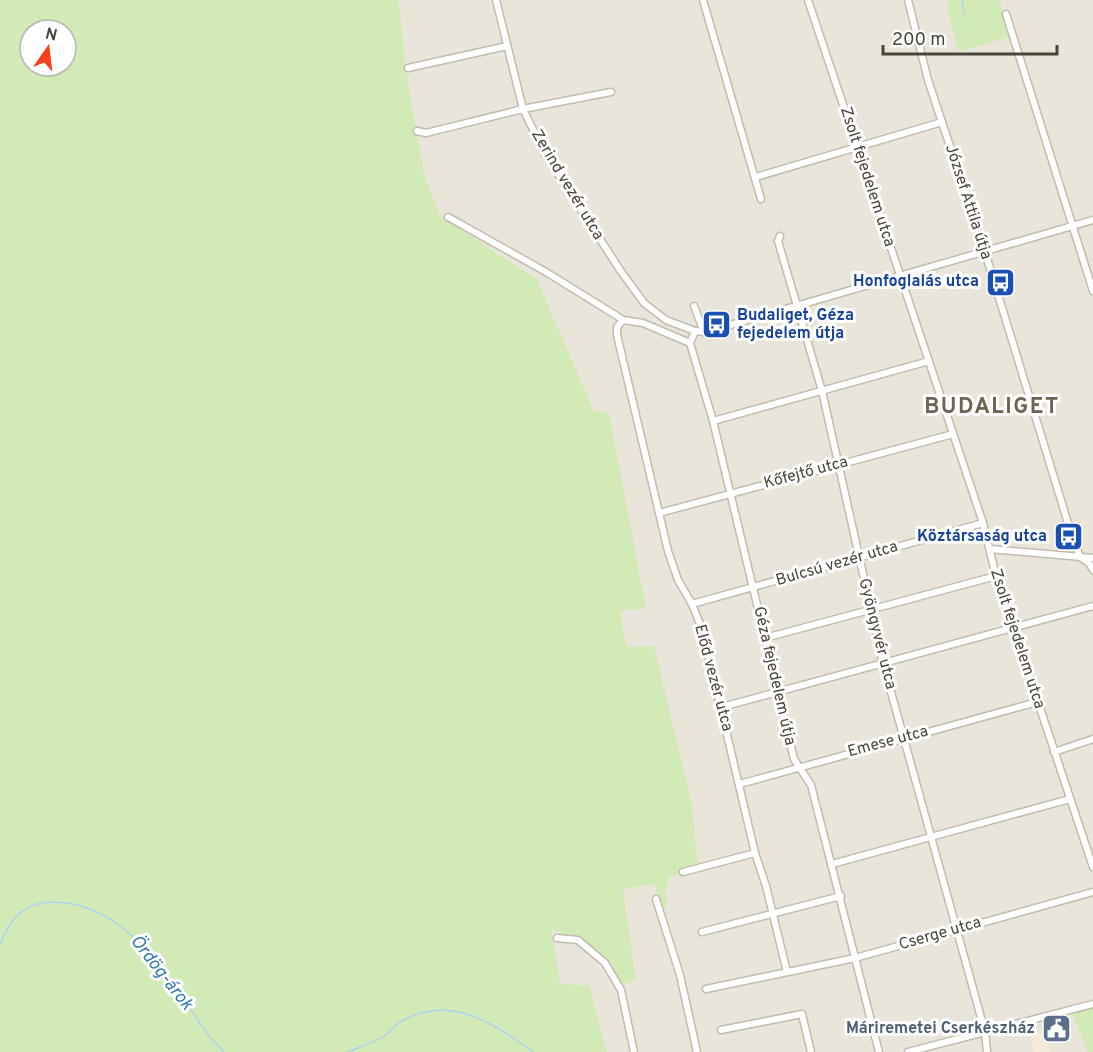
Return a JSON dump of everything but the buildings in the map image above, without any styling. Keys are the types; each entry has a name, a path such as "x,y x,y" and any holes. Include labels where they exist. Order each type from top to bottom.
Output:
{"street":[{"name":"Zerind vezér utca","path":"496,0 523,109 545,154 644,303 666,321 695,331"},
{"path":"703,0 761,199"},
{"name":"Zsolt fejedelem utca","path":"808,0 983,523 1012,628 1093,867"},
{"name":"József Attila útja","path":"908,0 923,62 1080,557 1089,563 1093,570"},
{"path":"1006,14 1093,291"},
{"path":"408,68 507,46"},
{"path":"417,131 426,133 523,109 611,92"},
{"path":"756,177 942,122"},
{"path":"448,217 623,320 643,323 690,343 695,331 704,332 797,307 1093,220"},
{"name":"Gyöngyvér utca","path":"780,236 778,241 822,391 883,663 985,1032 987,1052"},
{"path":"694,306 704,332"},
{"name":"Előd vezér utca","path":"623,320 617,327 616,335 659,513 678,580 692,604 702,629 755,853 786,972"},
{"name":"Géza fejedelem útja","path":"690,343 713,421 794,759 812,785 879,1052"},
{"path":"713,421 929,361"},
{"name":"Kőfejtő utca","path":"659,513 953,434"},
{"name":"Bulcsú vezér utca","path":"692,604 983,523"},
{"path":"990,549 1093,558"},
{"path":"765,638 996,576"},
{"path":"722,707 1093,606"},
{"name":"Emese utca","path":"740,784 1037,702"},
{"path":"1054,752 1093,739"},
{"path":"832,864 1070,799"},
{"path":"683,872 755,853"},
{"name":"Cserge utca","path":"706,989 855,958 1093,892"},
{"path":"702,932 841,896"},
{"path":"656,899 678,966 697,1052"},
{"path":"557,938 578,940 604,963 621,990 634,1052"},
{"path":"910,1052 1093,1004"},
{"path":"721,1030 802,1014 811,1052"}],"shaded area":[{"path":"399,0 950,0 999,3 1002,0 1093,0 1093,1052 607,1052 589,985 558,984 550,927 590,950 623,889 654,884 661,908 670,876 680,874 654,646 627,648 620,610 646,607 594,411 537,279 440,216 424,174 406,69"},
{"path":"1046,1031 1050,1051 1034,1052 1031,1033"}],"green space":[{"path":"0,0 399,0 406,69 424,174 440,216 537,279 594,411 609,413 646,608 620,611 627,647 654,646 692,804 697,862 681,870 681,874 670,876 665,892 668,907 661,908 654,884 623,889 636,980 621,985 590,950 551,928 560,984 589,985 607,1052 0,1052"},
{"path":"948,0 1002,0 1000,3 1009,37 959,52 948,13"},
{"path":"1093,1006 1093,1052 1088,1052 1071,1012"}],"waterway":[{"path":"962,0 964,14"},
{"name":"Ördög-árok","path":"0,945 13,920 33,905 52,902 71,904 106,917 122,927 149,953 224,1052"},
{"name":"Ördög-árok","path":"347,1052 381,1038 403,1020 421,1013 439,1010 456,1011 488,1023 534,1052"}],"place":[{"name":"Honfoglalás utca","path":"1000,282"},
{"name":"Budaliget, Géza fejedelem útja","path":"716,325"},
{"name":"Köztársaság utca","path":"1068,537"},
{"name":"Máriremetei Cserkészház","path":"1056,1029"}],"district":[{"name":"BUDALIGET","path":"992,407"}]}
